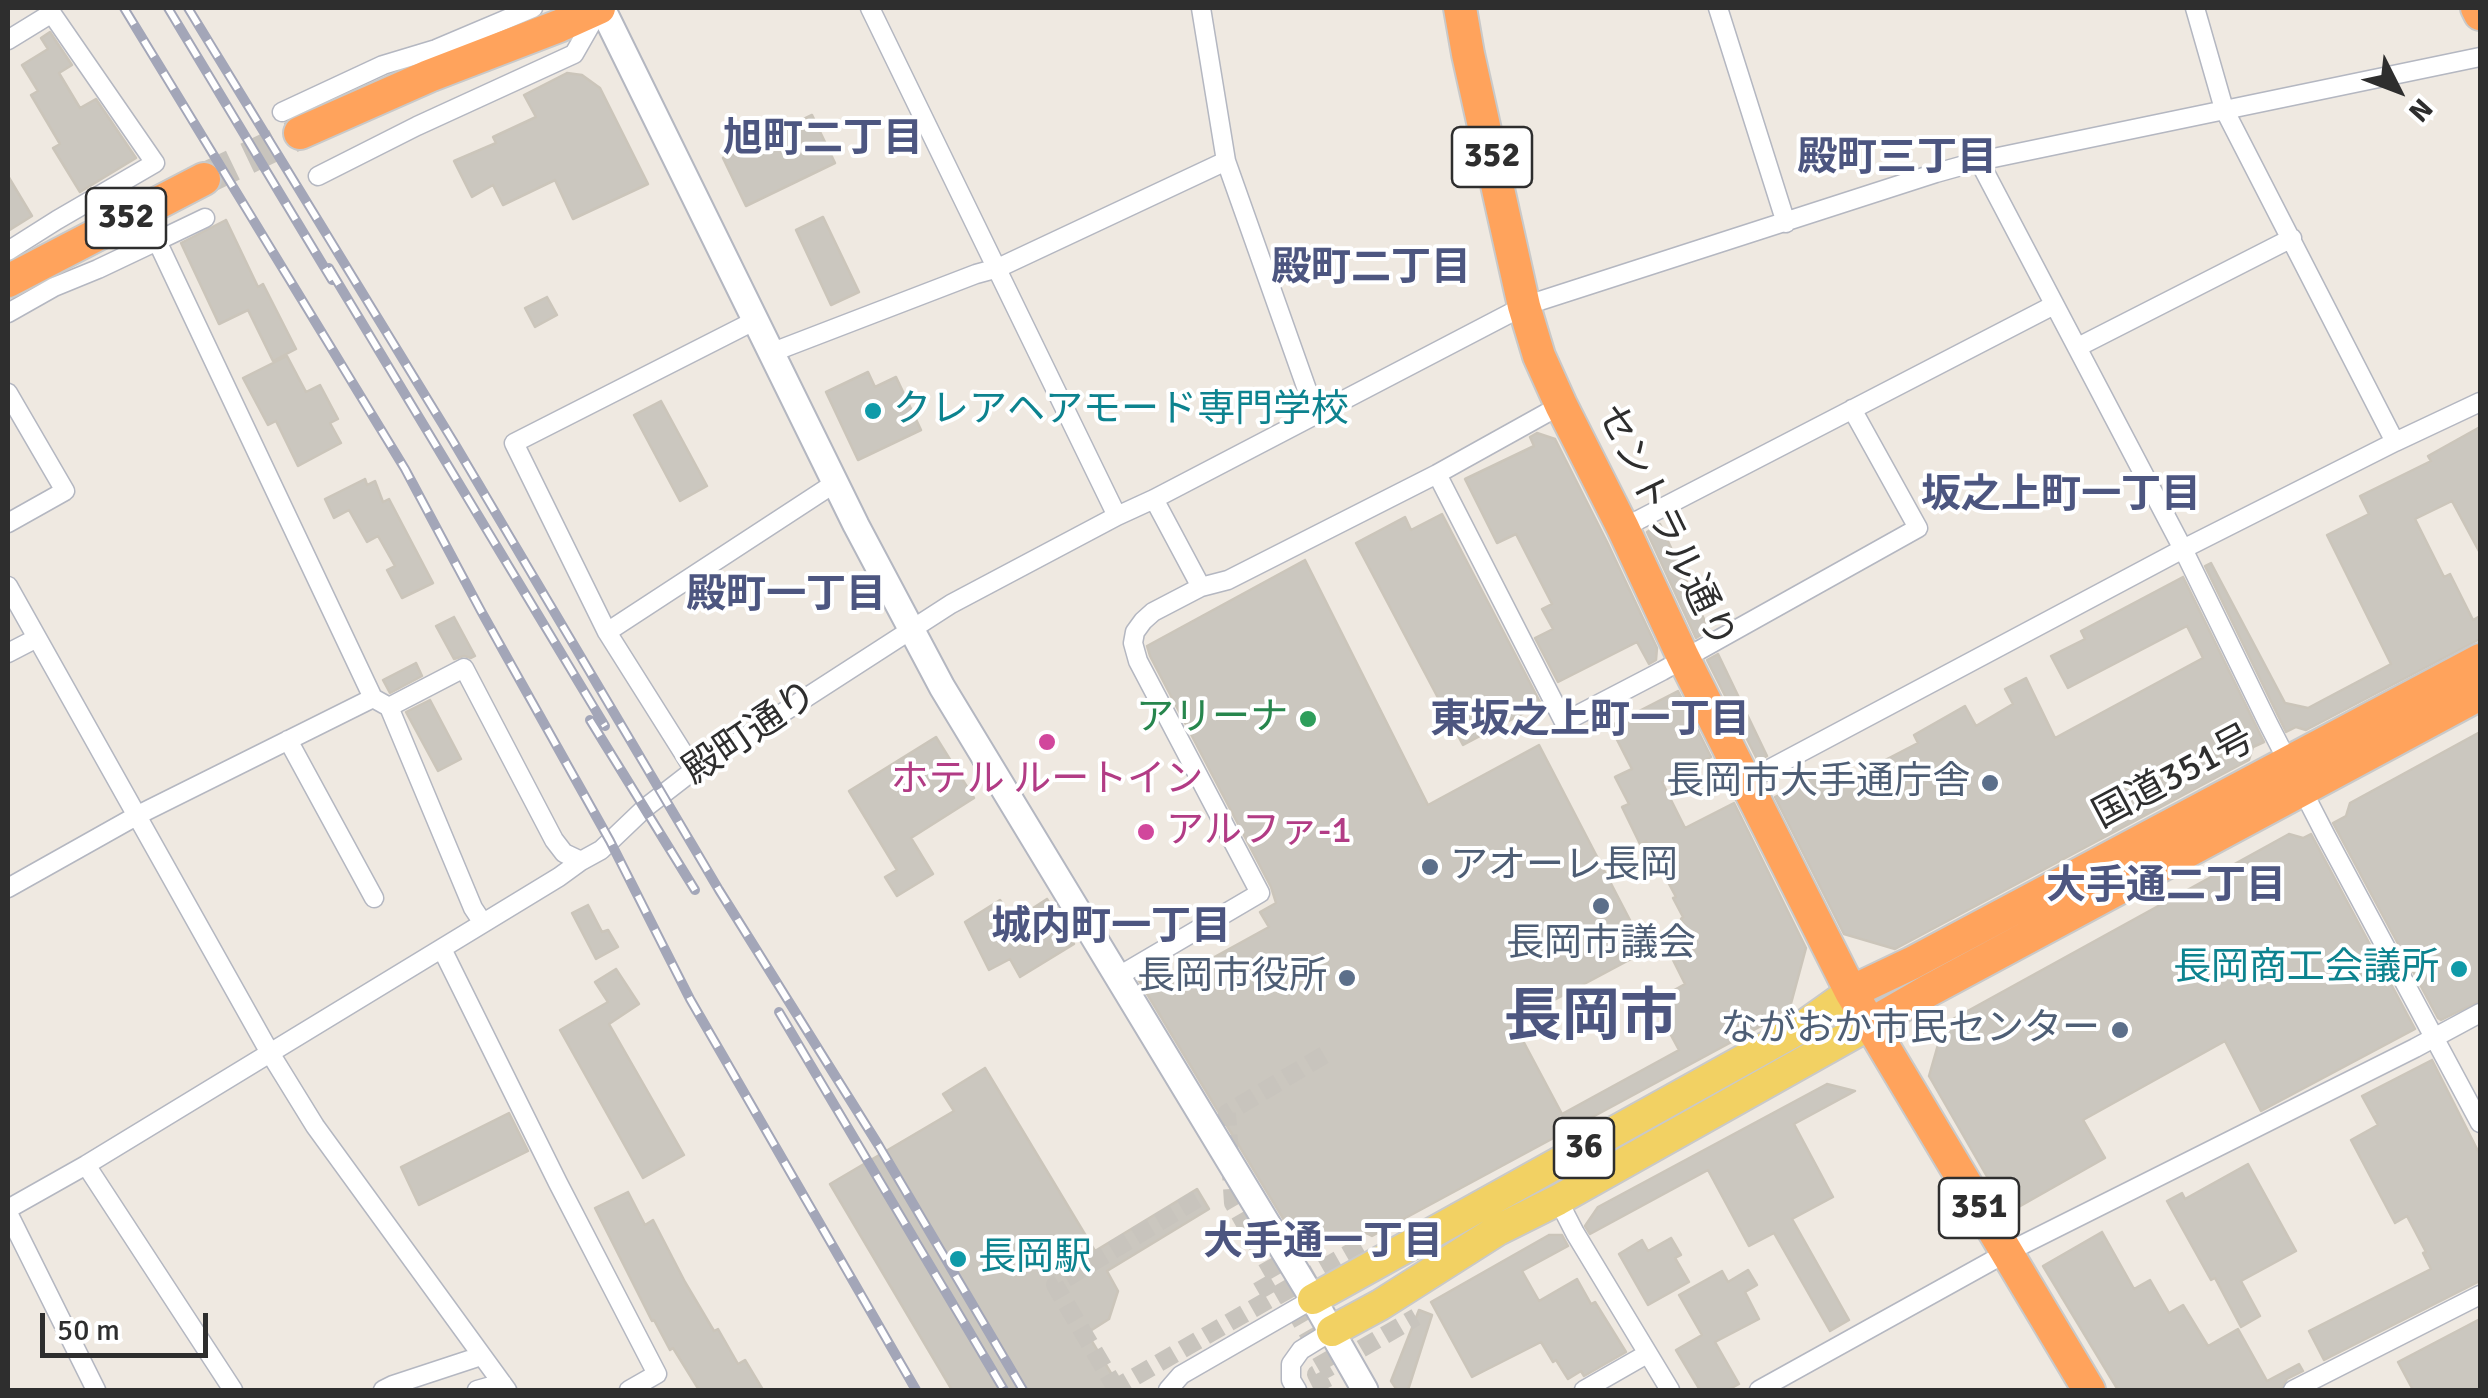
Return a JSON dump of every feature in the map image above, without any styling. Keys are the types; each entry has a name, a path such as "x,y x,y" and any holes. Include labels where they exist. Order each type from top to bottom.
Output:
{"highway":[{"path":"291,122 428,76 601,8"},
{"name":"352","path":"1460,8 1524,306"},
{"path":"2477,8 2480,14"},
{"name":"352","path":"8,281 204,179"},
{"name":"セントラル通り","path":"1524,306 1539,356 1561,405 1851,992"},
{"name":"国道351号","path":"1868,1025 2296,776 2480,660"},
{"name":"国道351号","path":"1851,992 2296,776 2480,694"},
{"name":"351","path":"1851,992 2089,1390"}],"main road":[{"name":"36","path":"1314,1299 1799,1029 1851,992"},
{"name":"36","path":"1332,1331 1498,1230 1868,1025"}],"street":[{"path":"291,122 383,64 436,49 533,8"},
{"path":"318,176 574,54 601,8"},
{"path":"601,8 836,483 942,687 1314,1299 1365,1390"},
{"path":"870,8 1117,516"},
{"path":"1201,8 1226,161 1316,415"},
{"path":"1718,8 1786,223"},
{"path":"2196,8 2224,109 2395,442"},
{"path":"8,40 50,10 155,163 8,252"},
{"name":"殿町通り","path":"8,1211 559,878 601,850 694,770 910,629 1018,567 1524,306 1936,172 2480,58"},
{"path":"773,352 998,268 1226,161"},
{"path":"1979,161 2480,1123"},
{"path":"8,313 54,287 205,218"},
{"path":"2078,347 2292,238"},
{"path":"157,241 483,923"},
{"path":"1623,528 2054,304"},
{"path":"694,770 607,632 514,443 756,320"},
{"path":"8,394 65,492 8,523"},
{"path":"1745,782 2183,549 2480,402"},
{"path":"1116,977 1260,893 1138,661 1132,643 1135,632 1154,612 1201,586 1228,580 1437,474 1561,405"},
{"path":"1437,474 1564,722 1918,528 1852,409"},
{"path":"607,632 836,483"},
{"path":"1154,499 1201,586"},
{"path":"8,586 270,1053 316,1126 505,1387"},
{"path":"8,653 36,638"},
{"path":"8,888 138,815 288,740 464,668 554,840 564,853 581,860"},
{"path":"288,740 374,898"},
{"path":"442,949 657,1374 629,1390"},
{"path":"1759,1390 2006,1253 2480,1012"},
{"path":"86,1165 233,1390"},
{"path":"1558,1200 1670,1390"},
{"path":"8,1211 96,1390"},
{"path":"2294,1390 2480,1295"},
{"path":"1168,1390 1180,1375 1314,1299"},
{"path":"1296,1390 1291,1380 1292,1364 1301,1350 1332,1331"},
{"path":"1584,1390 1647,1354"},
{"path":"383,1390 481,1356"},
{"path":"477,1390 505,1387"}],"building":[{"path":"50,32 72,65 59,73 80,108 96,99 136,158 80,192 53,148 60,144 31,95 38,91 22,65 48,49 41,38"},
{"path":"567,73 582,75 600,88 648,184 573,219 555,180 503,205 493,185 472,197 454,161 496,143 493,137 536,117 524,95"},
{"path":"812,115 835,163 746,206 723,158"},
{"path":"8,176 32,216 8,231"},
{"path":"823,217 859,292 831,305 796,230"},
{"path":"226,220 258,287 263,284 296,349 273,361 248,310 219,324 181,243"},
{"path":"547,297 557,315 535,327 525,308"},
{"path":"287,356 306,392 320,385 338,419 330,423 341,443 298,466 276,421 268,425 243,378"},
{"name":"クレアヘアモード専門学校","path":"868,372 875,387 896,377 921,430 858,460 826,392"},
{"path":"661,401 707,486 680,501 634,415"},
{"path":"2480,427 2480,553 2452,501 2415,519 2444,577 2450,574 2473,620 2480,616 2480,639 2306,730 2296,727 2286,732 2205,566 2211,563 2285,703 2308,708 2391,664 2327,535 2369,514 2360,496 2431,461 2428,456"},
{"path":"1537,433 1555,439 1607,542 1657,648 1656,660 1649,664 1637,642 1558,682 1535,638 1553,629 1542,609 1552,604 1516,534 1497,543 1465,479 1534,446 1530,437"},
{"path":"365,479 367,485 375,481 383,502 389,499 433,583 402,598 387,570 395,566 378,536 367,542 349,510 334,518 325,499"},
{"path":"1442,514 1541,704 1463,745 1356,543 1405,517 1411,530"},
{"path":"1660,524 1709,630 1696,638 1647,532"},
{"path":"1305,560 1428,805 1539,745 1646,951 1513,1022 1562,1114 1679,1050 1653,1002 1685,984 1673,960 1696,948 1681,919 1673,898 1676,897 1646,841 1640,844 1622,807 1629,804 1615,777 1632,769 1610,726 1678,691 1711,757 1662,782 1685,828 1734,803 1806,948 1789,1011 1372,1236 1366,1233 1348,1240 1287,1225 1138,979 1161,966 1169,982 1269,927 1260,912 1276,903 1147,646"},
{"path":"2183,577 2264,742 2253,747 2249,760 1895,949 1844,934 1775,797 1829,769 1837,785 1918,743 1914,735 1965,706 1976,726 2013,704 2005,689 2026,678 2055,738 2203,658 2187,626 2068,688 2051,656 2085,639 2081,631"},
{"path":"454,617 475,656 471,658 454,659 436,626"},
{"path":"1718,654 1767,756 1758,761 1707,660"},
{"path":"416,663 422,676 390,693 383,680"},
{"path":"430,700 461,759 438,771 406,712"},
{"path":"2480,732 2480,1001 2441,1020 2333,823 2346,816 2350,803"},
{"path":"936,737 974,798 911,838 933,874 897,896 885,877 897,870 849,791"},
{"path":"2289,834 2303,838 2311,834 2415,1029 2261,1111 2225,1041 2083,1120 2105,1158 2008,1213 1929,1076 1944,1024"},
{"path":"1047,899 1074,944 1020,977 1010,959 989,970 965,922 1000,900 1013,921"},
{"path":"588,905 602,932 608,930 618,947 596,959 572,913"},
{"path":"616,969 639,1004 609,1024 684,1155 643,1178 560,1030 608,1002 595,982"},
{"path":"2432,1060 2480,1155 2480,1281 2324,1360 2309,1331 2431,1269 2407,1216 2395,1223 2351,1140 2378,1125 2362,1096"},
{"name":"長岡駅","path":"985,1068 1095,1251 1197,1189 1209,1209 1107,1271 1118,1291 1109,1319 1087,1333 1121,1390 952,1390 830,1184 954,1111 943,1094"},
{"path":"1827,1084 1855,1091 1794,1124 1833,1197 1792,1219 1849,1320 1830,1331 1774,1233 1749,1246 1708,1170 1590,1234 1585,1226 1598,1207"},
{"path":"509,1113 528,1151 419,1205 401,1167"},
{"path":"2248,1164 2296,1251 2241,1281 2260,1316 2241,1327 2167,1201 2182,1193 2185,1199"},
{"path":"628,1192 645,1225 653,1220 714,1331 718,1329 738,1364 745,1360 763,1390 699,1390 673,1348 670,1350 595,1208"},
{"path":"2102,1232 2134,1289 2150,1280 2169,1313 2183,1305 2208,1346 2238,1329 2267,1381 2299,1364 2303,1371 2287,1379 2281,1390 2118,1390 2043,1266"},
{"path":"1549,1235 1562,1235 1568,1246 1522,1271 1539,1301 1577,1279 1626,1352 1584,1376 1581,1371 1568,1379 1541,1342 1472,1377 1431,1302"},
{"path":"1671,1238 1681,1255 1675,1258 1689,1282 1648,1305 1619,1254 1642,1240 1648,1251"},
{"path":"1748,1270 1757,1285 1745,1292 1759,1319 1715,1342 1739,1384 1728,1390 1700,1390 1676,1350 1702,1335 1679,1295 1722,1271 1728,1282"},
{"path":"1419,1310 1432,1315 1408,1390 1397,1390 1391,1381"},
{"path":"2480,1319 2480,1390 2413,1390 2398,1362"}],"tunnel":[{"path":"204,179 300,133"},
{"path":"1324,1055 1227,1113 1233,1203 1328,1368 1416,1317"},
{"path":"1117,1390 1055,1285 1202,1196"},
{"path":"1112,1390 1367,1243"},
{"path":"1261,1279 1272,1298"},
{"path":"1324,1390 1316,1374 1328,1368"}],"railway":[{"path":"124,8 405,469 610,841 690,999 916,1390"},
{"path":"168,8 332,280"},
{"path":"188,8 1023,1390"},
{"path":"329,268 605,726"},
{"path":"590,720 695,890"},
{"path":"779,1012 1004,1390"}],"place":[{"name":"クレアヘアモード専門学校","path":"873,411"},
{"name":"アリーナ","path":"1308,719"},
{"name":"ホテル ルートイン","path":"1047,742"},
{"name":"長岡市大手通庁舎","path":"1990,783"},
{"name":"アルファ-1","path":"1146,832"},
{"name":"アオーレ長岡","path":"1430,867"},
{"name":"長岡市議会","path":"1601,906"},
{"name":"長岡商工会議所","path":"2459,969"},
{"name":"長岡市役所","path":"1347,978"},
{"name":"ながおか市民センター","path":"2120,1030"},
{"name":"長岡駅","path":"958,1259"}],"district":[{"name":"旭町二丁目","path":"823,140"},
{"name":"殿町三丁目","path":"1897,159"},
{"name":"殿町二丁目","path":"1371,269"},
{"name":"坂之上町一丁目","path":"2061,496"},
{"name":"殿町一丁目","path":"786,596"},
{"name":"東坂之上町一丁目","path":"1590,721"},
{"name":"大手通二丁目","path":"2166,887"},
{"name":"城内町一丁目","path":"1111,928"},
{"name":"長岡市","path":"1591,1020"},
{"name":"大手通一丁目","path":"1323,1243"}]}
